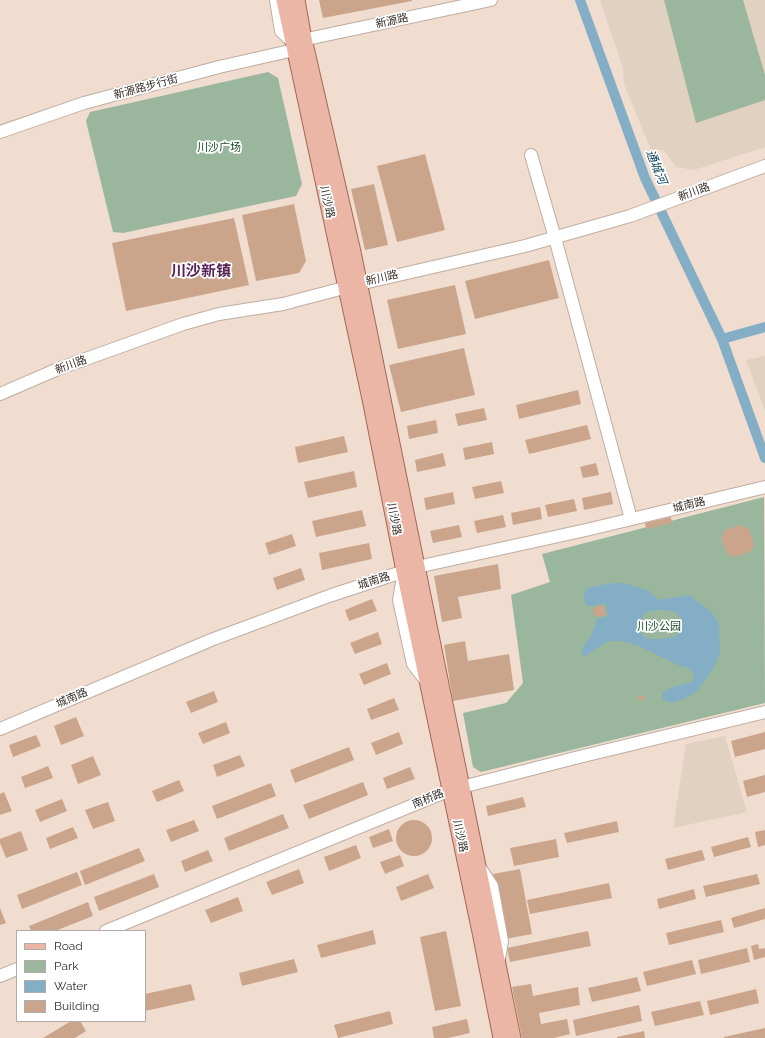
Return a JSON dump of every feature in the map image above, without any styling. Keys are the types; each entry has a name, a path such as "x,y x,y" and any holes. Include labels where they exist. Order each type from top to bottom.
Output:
{"main road":[{"name":"川沙路","path":"284,0 297,43 352,285 370,399 411,569 456,788 480,932 501,1038"},
{"name":"川沙路","path":"296,0 297,43"},
{"name":"川沙路","path":"411,569 428,683 478,863 513,1038"}],"street":[{"path":"276,0 281,31 297,43 309,31 304,0"},
{"name":"新源路","path":"297,43 491,0"},
{"name":"新源路步行街","path":"0,132 84,103 219,67 297,43"},
{"path":"531,156 555,238 631,519"},
{"name":"新川路","path":"0,394 58,370 183,324 219,314 283,304 352,285 555,238 636,213 765,166"},
{"name":"城南路","path":"0,729 211,640 330,596 411,569 765,487"},
{"name":"南桥路","path":"108,930 456,788 765,712"},
{"path":"0,976 16,969"}],"shaded area":[{"path":"600,0 765,0 765,147 694,170 676,167 664,150 651,150 624,84 623,68"},
{"path":"765,356 765,411 746,360"},
{"path":"725,736 747,812 673,828 686,744"}],"green space":[{"path":"664,0 743,0 765,75 765,100 696,123"},
{"name":"川沙广场","path":"268,72 278,78 302,184 296,196 123,233 113,232 86,121 90,112"},
{"name":"川沙公园","path":"764,497 765,703 481,772 473,767 463,713 506,703 523,683 511,595 550,582 542,554"}],"water":[{"path":"613,583 624,583 647,590 659,600 689,595 711,612 719,623 720,653 713,669 697,691 684,699 672,703 665,701 662,697 663,692 693,681 693,673 690,669 680,666 639,646 621,641 608,641 583,657 582,650 592,634 597,619 608,616 605,603 588,606 585,603 584,594 586,590 591,587","holes":["665,610 675,612 681,617 683,624 680,632 674,637 661,639 644,637 639,630 639,622 645,614 650,611"]}],"building":[{"path":"319,0 412,0 412,1 323,18"},
{"path":"425,154 445,230 397,242 377,166"},
{"path":"374,184 388,245 365,250 351,189"},
{"path":"294,204 306,261 299,273 256,281 242,215"},
{"path":"234,218 249,285 126,311 112,243"},
{"path":"549,260 559,298 475,319 465,281"},
{"path":"455,285 466,334 398,349 387,300"},
{"path":"464,348 475,395 401,412 389,365"},
{"path":"578,390 581,404 519,419 516,405"},
{"path":"484,408 487,420 458,426 455,414"},
{"path":"436,420 438,433 409,439 407,426"},
{"path":"587,425 591,439 529,454 525,440"},
{"path":"344,436 348,452 298,463 295,447"},
{"path":"492,442 494,454 465,460 463,448"},
{"path":"443,453 446,466 417,472 415,460"},
{"path":"596,463 599,475 583,478 580,467"},
{"path":"354,471 357,487 308,498 304,482"},
{"path":"501,481 504,493 475,499 472,487"},
{"path":"453,492 455,504 426,510 424,498"},
{"path":"611,492 613,504 584,510 582,498"},
{"path":"574,499 577,511 548,517 545,505"},
{"path":"540,507 542,519 513,525 511,513"},
{"path":"362,510 366,526 316,537 312,521"},
{"path":"503,515 506,527 477,533 474,521"},
{"path":"671,517 672,523 646,529 645,523"},
{"path":"459,525 462,537 433,543 430,531"},
{"path":"741,525 749,529 754,545 750,552 733,557 726,552 721,538 725,530"},
{"path":"292,534 296,546 269,555 265,543"},
{"path":"369,543 372,559 322,570 319,553"},
{"path":"498,564 501,589 458,597 462,618 442,622 434,576"},
{"path":"301,568 305,580 277,590 273,578"},
{"path":"372,599 377,611 349,621 345,610"},
{"path":"604,605 606,615 595,617 593,608"},
{"path":"663,622 666,625 663,628 660,625"},
{"path":"378,632 382,644 355,654 350,643"},
{"path":"465,641 468,661 509,654 514,690 453,701 444,645"},
{"path":"387,663 391,674 364,685 359,674"},
{"path":"214,691 218,702 191,713 186,702"},
{"path":"641,695 644,698 641,701 638,698"},
{"path":"394,698 399,710 371,720 367,709"},
{"path":"76,717 84,736 61,745 54,726"},
{"path":"226,722 230,733 203,744 198,733"},
{"path":"399,732 403,744 376,755 371,743"},
{"path":"765,732 765,749 735,757 731,741"},
{"path":"36,735 41,746 13,757 9,745"},
{"path":"349,747 354,760 295,783 290,770"},
{"path":"240,755 245,766 217,777 213,765"},
{"path":"93,756 101,775 78,784 71,765"},
{"path":"48,766 53,778 25,788 21,777"},
{"path":"410,767 415,779 387,789 383,778"},
{"path":"765,775 765,792 747,797 743,781"},
{"path":"179,780 184,791 157,802 152,791"},
{"path":"363,782 368,795 309,819 303,805"},
{"path":"271,783 276,796 217,819 212,806"},
{"path":"4,792 12,811 0,815 0,794"},
{"path":"523,797 526,807 488,816 486,806"},
{"path":"62,799 67,811 40,822 35,810"},
{"path":"108,802 115,821 93,829 85,810"},
{"path":"283,814 289,828 229,851 224,838"},
{"path":"194,820 199,831 171,842 166,830"},
{"path":"418,820 427,825 431,831 431,845 427,851 418,856 410,856 401,851 397,845 396,834 401,825 407,821"},
{"path":"617,821 619,832 567,843 564,833"},
{"path":"73,827 78,838 50,849 46,838"},
{"path":"389,829 393,841 373,848 369,837"},
{"path":"765,830 765,845 758,847 755,832"},
{"path":"21,831 28,850 6,858 0,843 0,839"},
{"path":"748,837 751,847 714,857 711,847"},
{"path":"556,839 559,857 514,866 510,848"},
{"path":"356,845 361,858 329,871 324,857"},
{"path":"139,848 145,861 85,885 80,871"},
{"path":"208,850 213,861 185,872 181,861"},
{"path":"702,850 705,860 668,870 665,859"},
{"path":"400,855 404,866 385,874 380,862"},
{"path":"299,869 304,883 272,895 266,882"},
{"path":"520,869 532,934 505,939 493,874"},
{"path":"77,872 82,885 22,909 17,895"},
{"path":"154,874 159,887 99,911 94,897"},
{"path":"428,874 434,888 401,901 396,887"},
{"path":"757,874 760,884 706,897 703,886"},
{"path":"609,883 612,898 530,914 527,900"},
{"path":"694,889 696,899 659,909 657,899"},
{"path":"238,897 243,911 211,923 205,910"},
{"path":"88,902 93,916 58,930 31,930 29,926"},
{"path":"0,908 6,923 0,925"},
{"path":"765,908 765,919 734,928 731,918"},
{"path":"721,920 724,932 669,945 666,933"},
{"path":"373,930 376,944 321,958 317,945"},
{"path":"446,931 461,1006 435,1011 420,937"},
{"path":"588,931 591,946 510,962 507,948"},
{"path":"758,944 759,949 765,948 765,957 754,960 751,946"},
{"path":"747,948 750,962 701,974 698,960"},
{"path":"294,959 298,972 242,986 239,973"},
{"path":"692,960 696,974 647,986 643,972"},
{"path":"637,977 641,991 592,1002 588,988"},
{"path":"191,984 195,1000 146,1011 146,994"},
{"path":"531,984 533,996 578,987 580,1005 539,1013 541,1024 567,1019 570,1034 554,1038 522,1038 512,987"},
{"path":"756,989 759,1003 710,1015 707,1001"},
{"path":"700,1001 704,1015 655,1026 651,1012"},
{"path":"639,1005 642,1021 576,1036 573,1020"},
{"path":"390,1011 393,1024 338,1038 334,1025"},
{"path":"467,1019 470,1033 448,1038 434,1038 432,1027"},
{"path":"69,1022 81,1022 86,1031 75,1038 43,1038"},
{"path":"765,1028 765,1038 724,1038 724,1037"},
{"path":"644,1031 645,1038 617,1038 617,1037"}],"waterway":[{"name":"通城河","path":"580,0 645,178 722,339 765,458"},
{"name":"通城河","path":"722,339 765,327"}],"district":[{"name":"川沙新镇","path":"201,271"}]}
